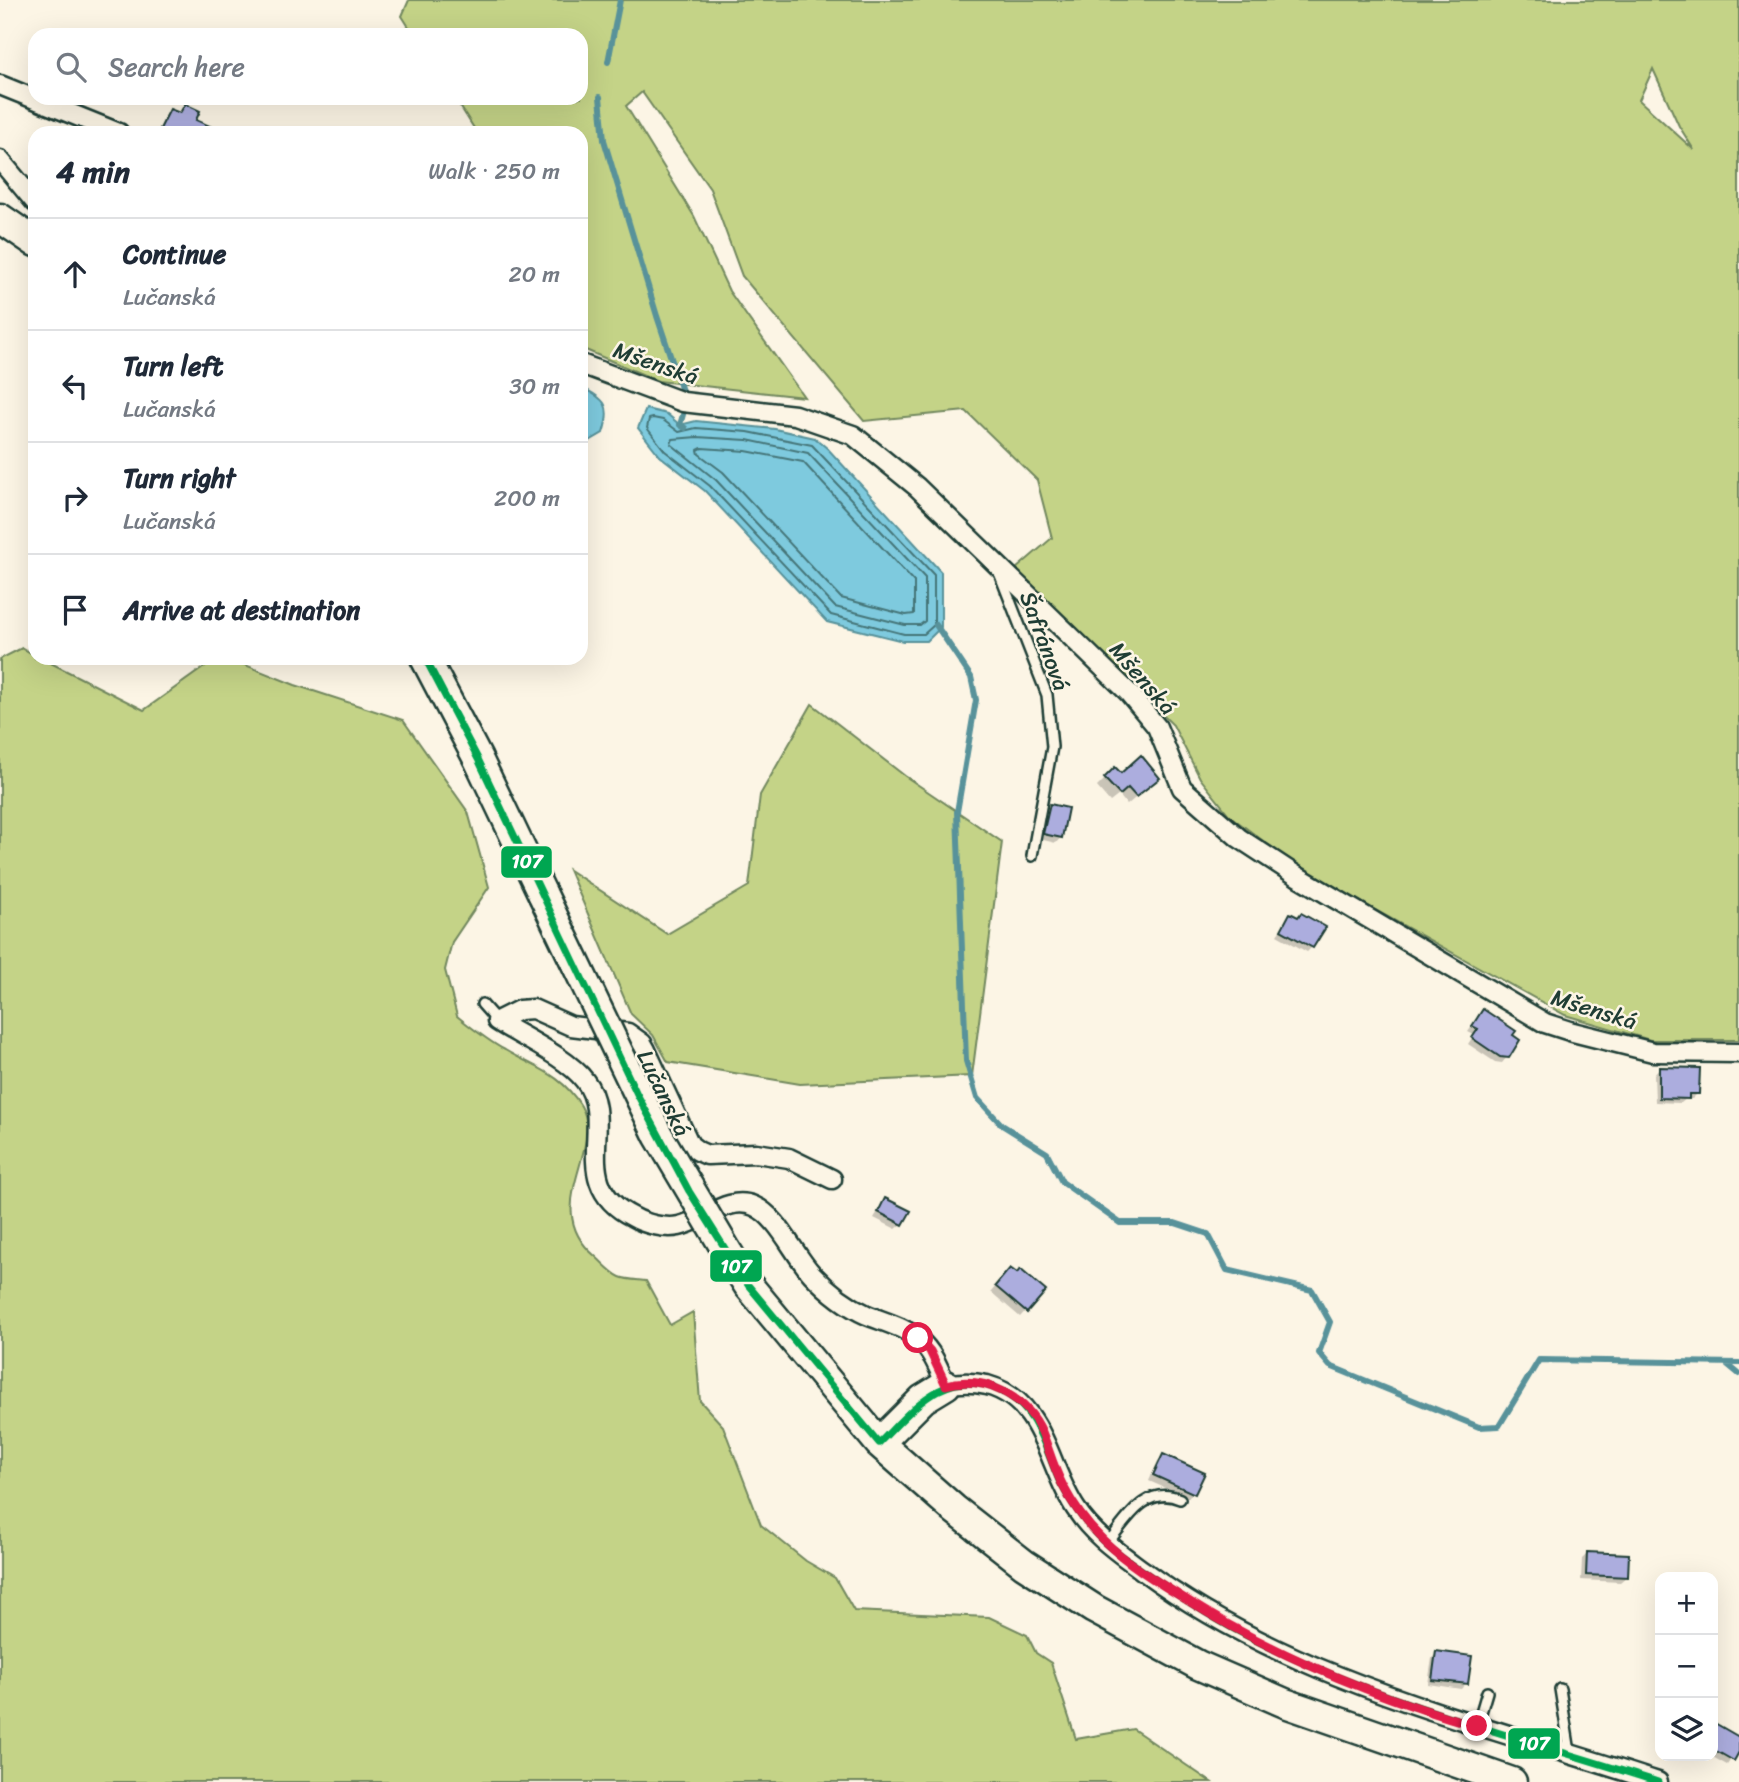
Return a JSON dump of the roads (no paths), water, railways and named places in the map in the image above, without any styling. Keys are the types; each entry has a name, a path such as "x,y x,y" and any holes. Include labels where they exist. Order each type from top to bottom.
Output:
{"main road":[{"path":"0,218 28,237"},
{"path":"429,665 478,759 658,1135 748,1285 879,1443 1024,1564 1094,1609 1198,1665 1284,1703 1511,1782"},
{"path":"879,1443 923,1399 946,1385"}],"street":[{"path":"0,85 28,96"},
{"path":"50,105 102,126"},
{"path":"0,160 28,194"},
{"name":"Mšenská","path":"588,366 683,402 796,415 853,435 918,487 1128,692 1157,727 1182,788 1239,838 1297,876 1545,1023 1653,1052 1739,1053"},
{"name":"Lučanská","path":"497,1021 527,1008 571,1026 628,1033 642,1043 690,1145 698,1151 707,1155 756,1153 789,1158 832,1179"},
{"path":"497,1021 570,1066 586,1081 598,1116 595,1166 612,1202 633,1217 664,1227 679,1226 728,1205 741,1203 754,1206 767,1214 796,1256 834,1294 863,1313 918,1338 930,1351 946,1385 978,1383 998,1388 1016,1399 1032,1416 1041,1431 1050,1458 1076,1508 1107,1544 1161,1584 1226,1625 1283,1654 1363,1688 1658,1782"}],"lane":[{"name":"Šafránová","path":"996,564 1046,695 1052,747 1032,856"},
{"path":"482,1003 497,1021"},
{"path":"1107,1544 1143,1501 1164,1494 1180,1499"},
{"path":"1560,1689 1570,1752"},
{"path":"1477,1726 1487,1692"}],"water":[{"path":"588,391 605,404 607,416 603,433 588,442"},
{"path":"646,409 667,414 680,425 696,421 775,429 815,438 941,572 941,627 927,641 903,641 827,622 705,491 660,456 638,428"}],"waterway":[{"path":"608,62 620,0"},
{"path":"600,97 604,140 682,391"},
{"path":"684,411 680,425 685,428"},
{"path":"936,625 971,677 976,700 957,812 966,1061 977,1098 1002,1125 1047,1153 1062,1182 1120,1223 1175,1223 1208,1234 1227,1270 1312,1290 1330,1322 1319,1353 1330,1366 1479,1427 1499,1426 1539,1360 1739,1363"},
{"path":"1727,1364 1739,1374"}]}
